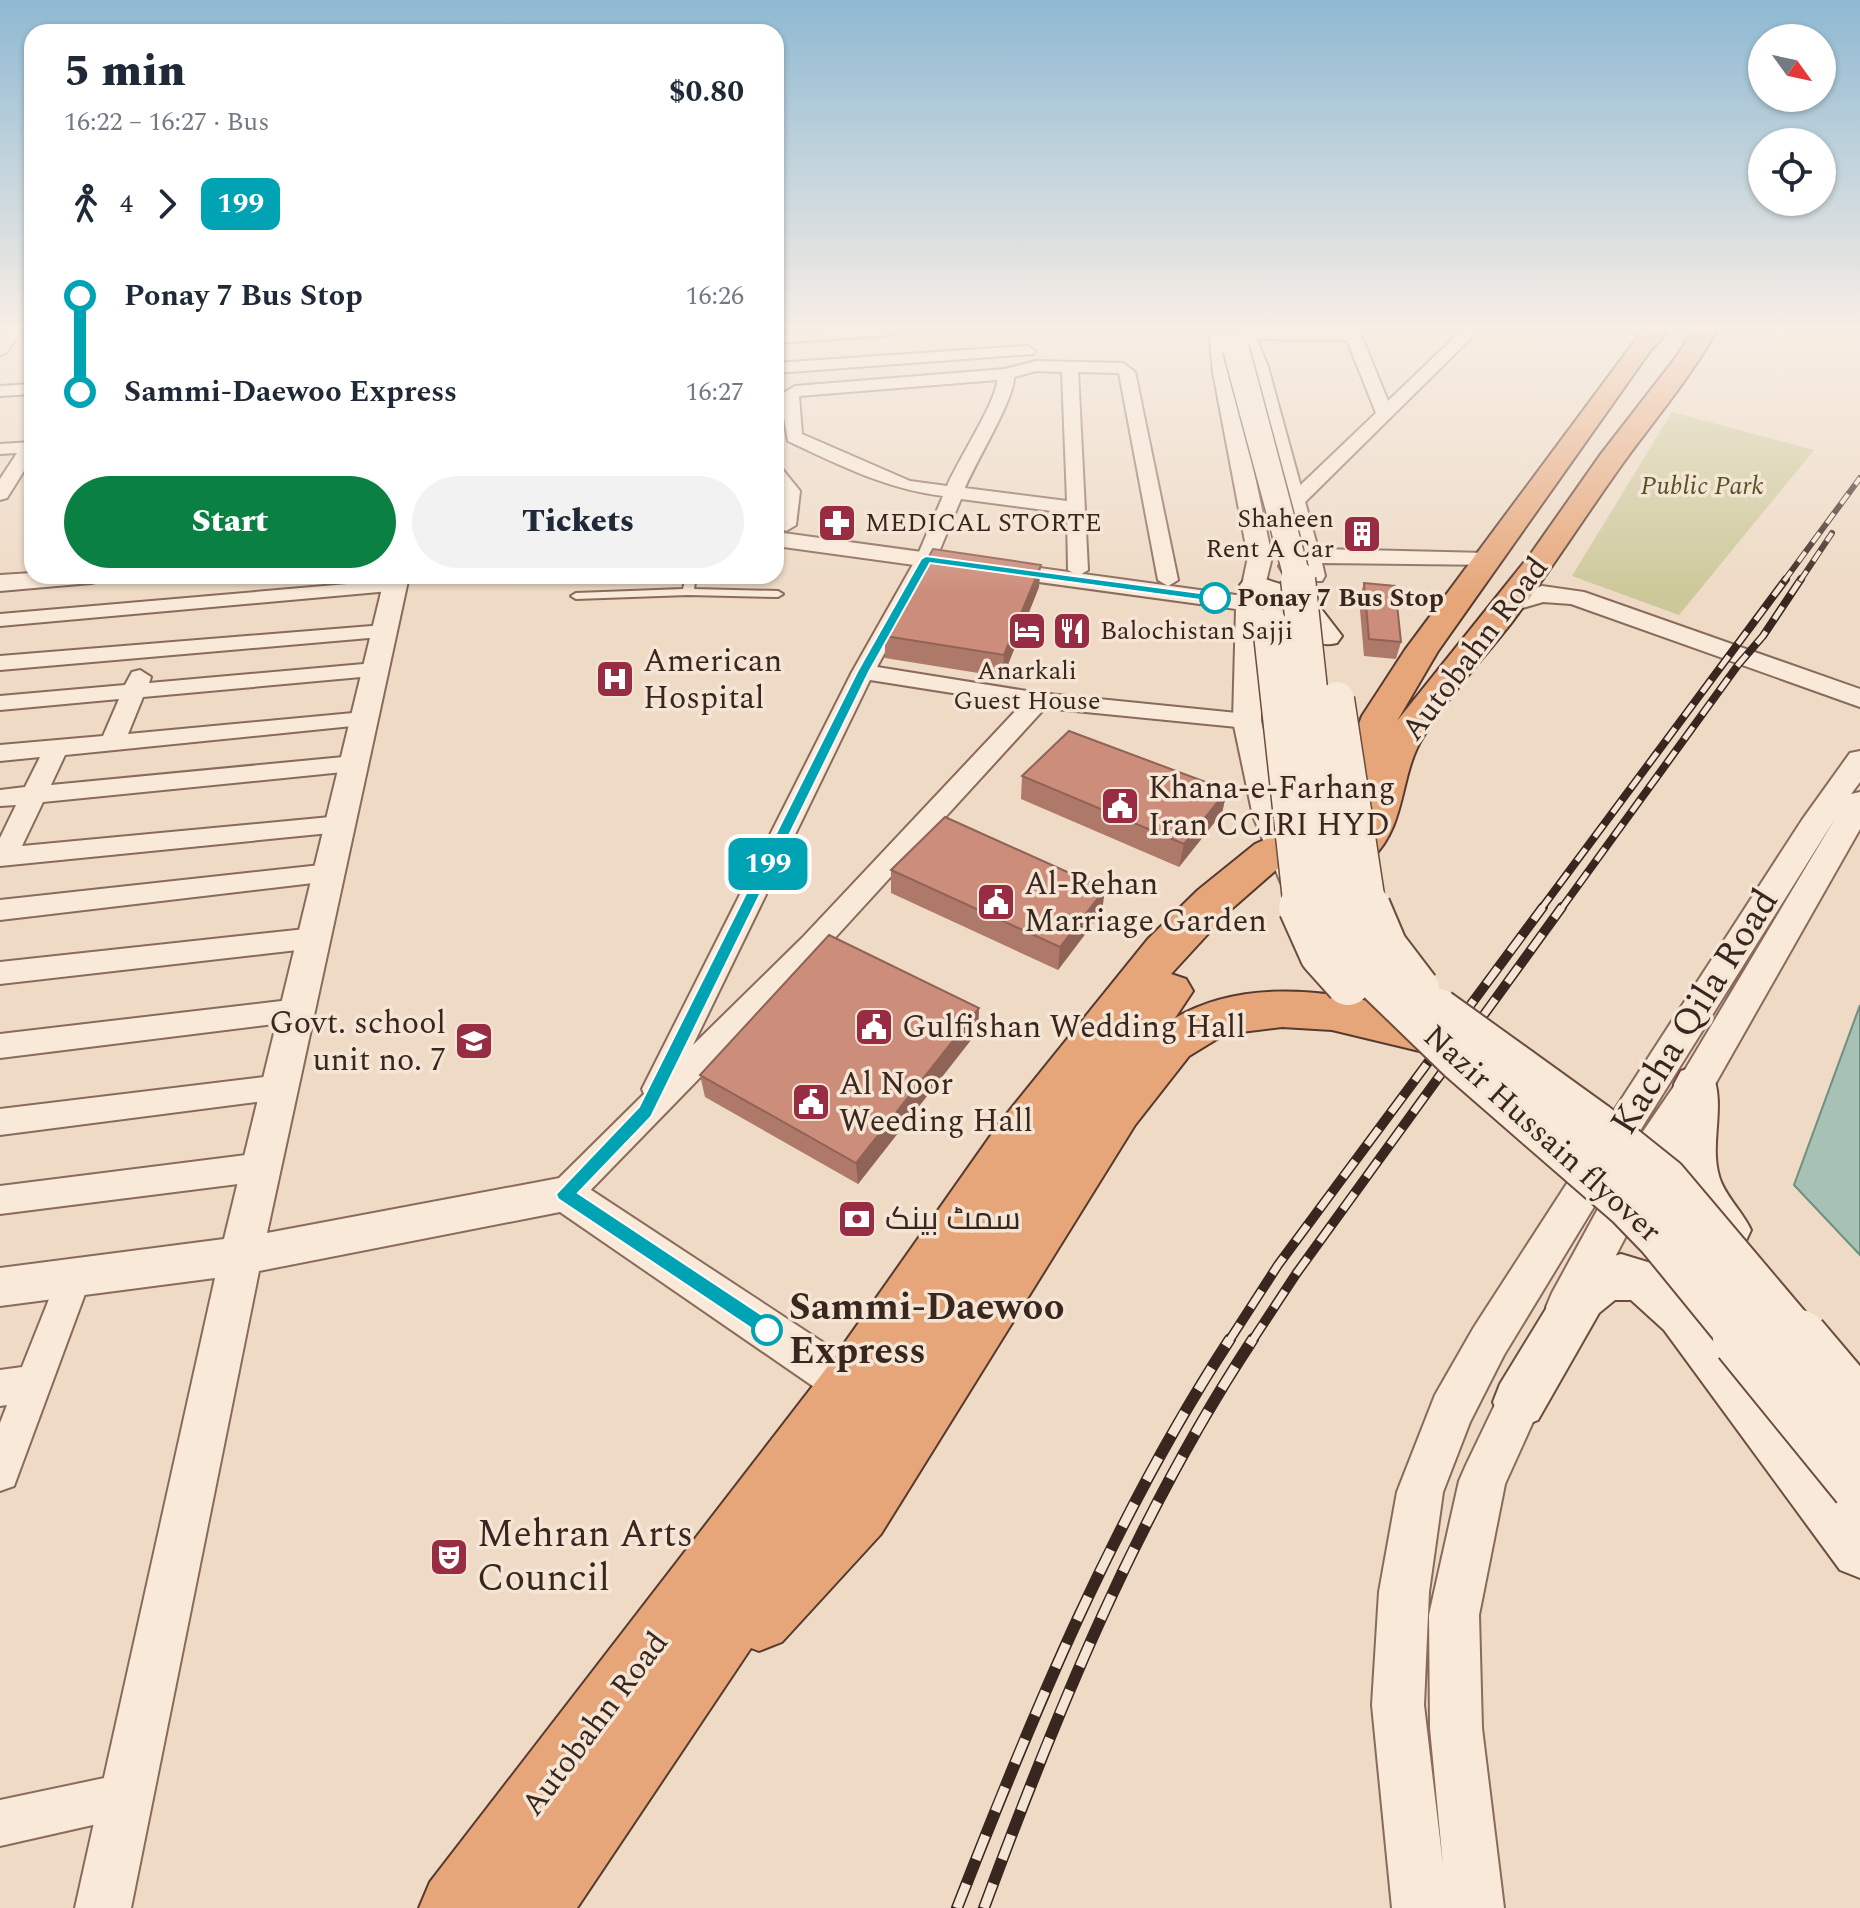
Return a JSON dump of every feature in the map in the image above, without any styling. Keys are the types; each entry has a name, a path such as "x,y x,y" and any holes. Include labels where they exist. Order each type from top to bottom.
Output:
{"highway":[{"name":"Autobahn Road","path":"533,1908 627,1775 1025,1186 1193,960 1278,881 1287,862 1352,795 1380,716 1490,580 1590,419"},
{"name":"Autobahn Road","path":"1490,580 1541,562 1642,419"},
{"name":"Autobahn Road","path":"456,1908 849,1385 1019,1136 1164,951 1213,901 1269,854 1287,862"},
{"path":"627,1775 729,1652 859,1512 1118,1111 1172,1043 1215,1017 1282,1009 1430,1020"}],"main road":[{"name":"Nazir Hussain flyover","path":"1256,419 1297,567 1334,910 1344,939 1372,973 1430,1020 1627,1202 1668,1247 1860,1484"},
{"path":"1311,566 1352,787 1369,912 1385,947 1430,1020"},
{"path":"1326,636 1309,610 1265,602 1303,919 1318,949 1337,974 1362,995 1430,1020"},
{"name":"Nazir Hussain flyover","path":"1430,1020 1595,1124 1665,1180 1860,1411"},
{"path":"1696,1084 1693,1155 1697,1184 1731,1235 1860,1384"},
{"path":"1519,1402 1581,1297 1594,1284 1611,1275 1633,1277 1664,1292 1682,1313 1860,1550"}],"street":[{"path":"791,419 794,437 907,486 1077,508"},
{"path":"645,1112 863,672 929,553 953,492 988,419"},
{"path":"1073,419 1078,570"},
{"path":"1136,419 1168,580"},
{"path":"1232,419 1260,557 1265,602 1247,721 1268,816 1287,862"},
{"path":"1272,419 1311,566"},
{"path":"1294,502 1381,419"},
{"path":"0,449 24,447"},
{"path":"784,513 791,491 788,471 828,454"},
{"path":"0,494 24,458"},
{"path":"784,530 1265,602 1311,566 1382,574 1490,580 1542,594 1575,597 1860,699"},
{"path":"929,553 1168,580 1265,602"},
{"path":"1541,562 1549,573 1565,582 1860,683"},
{"path":"0,572 24,570"},
{"path":"0,583 24,581"},
{"path":"0,620 365,584"},
{"path":"103,1908 241,1256 394,584"},
{"path":"0,663 384,631"},
{"path":"112,743 151,650"},
{"path":"0,703 375,670"},
{"path":"863,672 1039,700 1247,721"},
{"path":"0,1287 241,1256 565,1194 812,945 1039,700"},
{"path":"0,753 364,719"},
{"path":"2,857 56,748"},
{"name":"Kacha Qila Road","path":"1420,1908 1398,1705 1404,1592 1420,1492 1451,1411 1489,1341 1625,1123 1813,827 1860,760"},
{"path":"0,798 354,764"},
{"name":"Kacha Qila Road","path":"1476,1908 1456,1728 1454,1615 1482,1481 1519,1402 1643,1164 1696,1084 1860,802"},
{"path":"2,857 341,825"},
{"path":"0,910 330,873"},
{"path":"0,973 315,938"},
{"path":"0,1046 298,1010"},
{"path":"0,1122 280,1087"},
{"path":"0,1200 262,1167"},
{"path":"565,1194 849,1385"},
{"path":"0,1472 16,1386 75,1275"},
{"path":"0,1823 128,1795"}],"lane":[{"path":"688,592 690,584"},
{"path":"576,596 688,592 778,594"}],"green space":[{"name":"Public Park","path":"1668,419 1698,419 1814,450 1679,615 1572,576"}],"shaded area":[{"path":"1860,1005 1860,1255 1794,1185"}],"building":[{"path":"933,549 1041,565 1004,655 885,636"},
{"path":"1364,583 1395,586 1401,642 1369,639"},
{"path":"1069,731 1227,790 1184,844 1022,776"},
{"name":"Al-Rehan Marriage Garden","path":"945,817 1105,889 1060,947 891,870"},
{"path":"829,935 979,1008 856,1163 700,1075"}],"railway":[{"path":"1784,581 1860,478"},
{"path":"1800,581 1832,533"},
{"path":"1541,909 1786,579"},
{"path":"1561,909 1738,665 1763,636 1801,579"},
{"path":"1229,1341 1278,1265 1543,907"},
{"path":"1252,1341 1296,1274 1562,907"},
{"path":"957,1908 1047,1688 1113,1545 1188,1406 1230,1339"},
{"path":"984,1908 1071,1688 1136,1544 1172,1474 1253,1339"}],"bus line":[{"name":"199","path":"767,1330 565,1194 645,1112 863,672 926,559 1215,598"}],"place":[{"name":"MEDICAL STORTE","path":"837,523"},
{"name":"Shaheen Rent A Car","path":"1362,534"},
{"name":"Ponay 7 Bus Stop","path":"1215,598"},
{"name":"Anarkali Guest House","path":"1027,631"},
{"name":"Balochistan Sajji","path":"1072,631"},
{"name":"American Hospital","path":"615,679"},
{"name":"Khana-e-Farhang Iran CCIRI HYD","path":"1120,806"},
{"name":"Al-Rehan Marriage Garden","path":"996,902"},
{"name":"Gulfishan Wedding Hall","path":"874,1027"},
{"name":"Govt. school unit no. 7","path":"474,1041"},
{"name":"Al Noor Weeding Hall","path":"811,1102"},
{"name":"سمٹ بینک","path":"857,1219"},
{"name":"Sammi-Daewoo Express","path":"767,1330"},
{"name":"Mehran Arts Council","path":"449,1557"}]}
